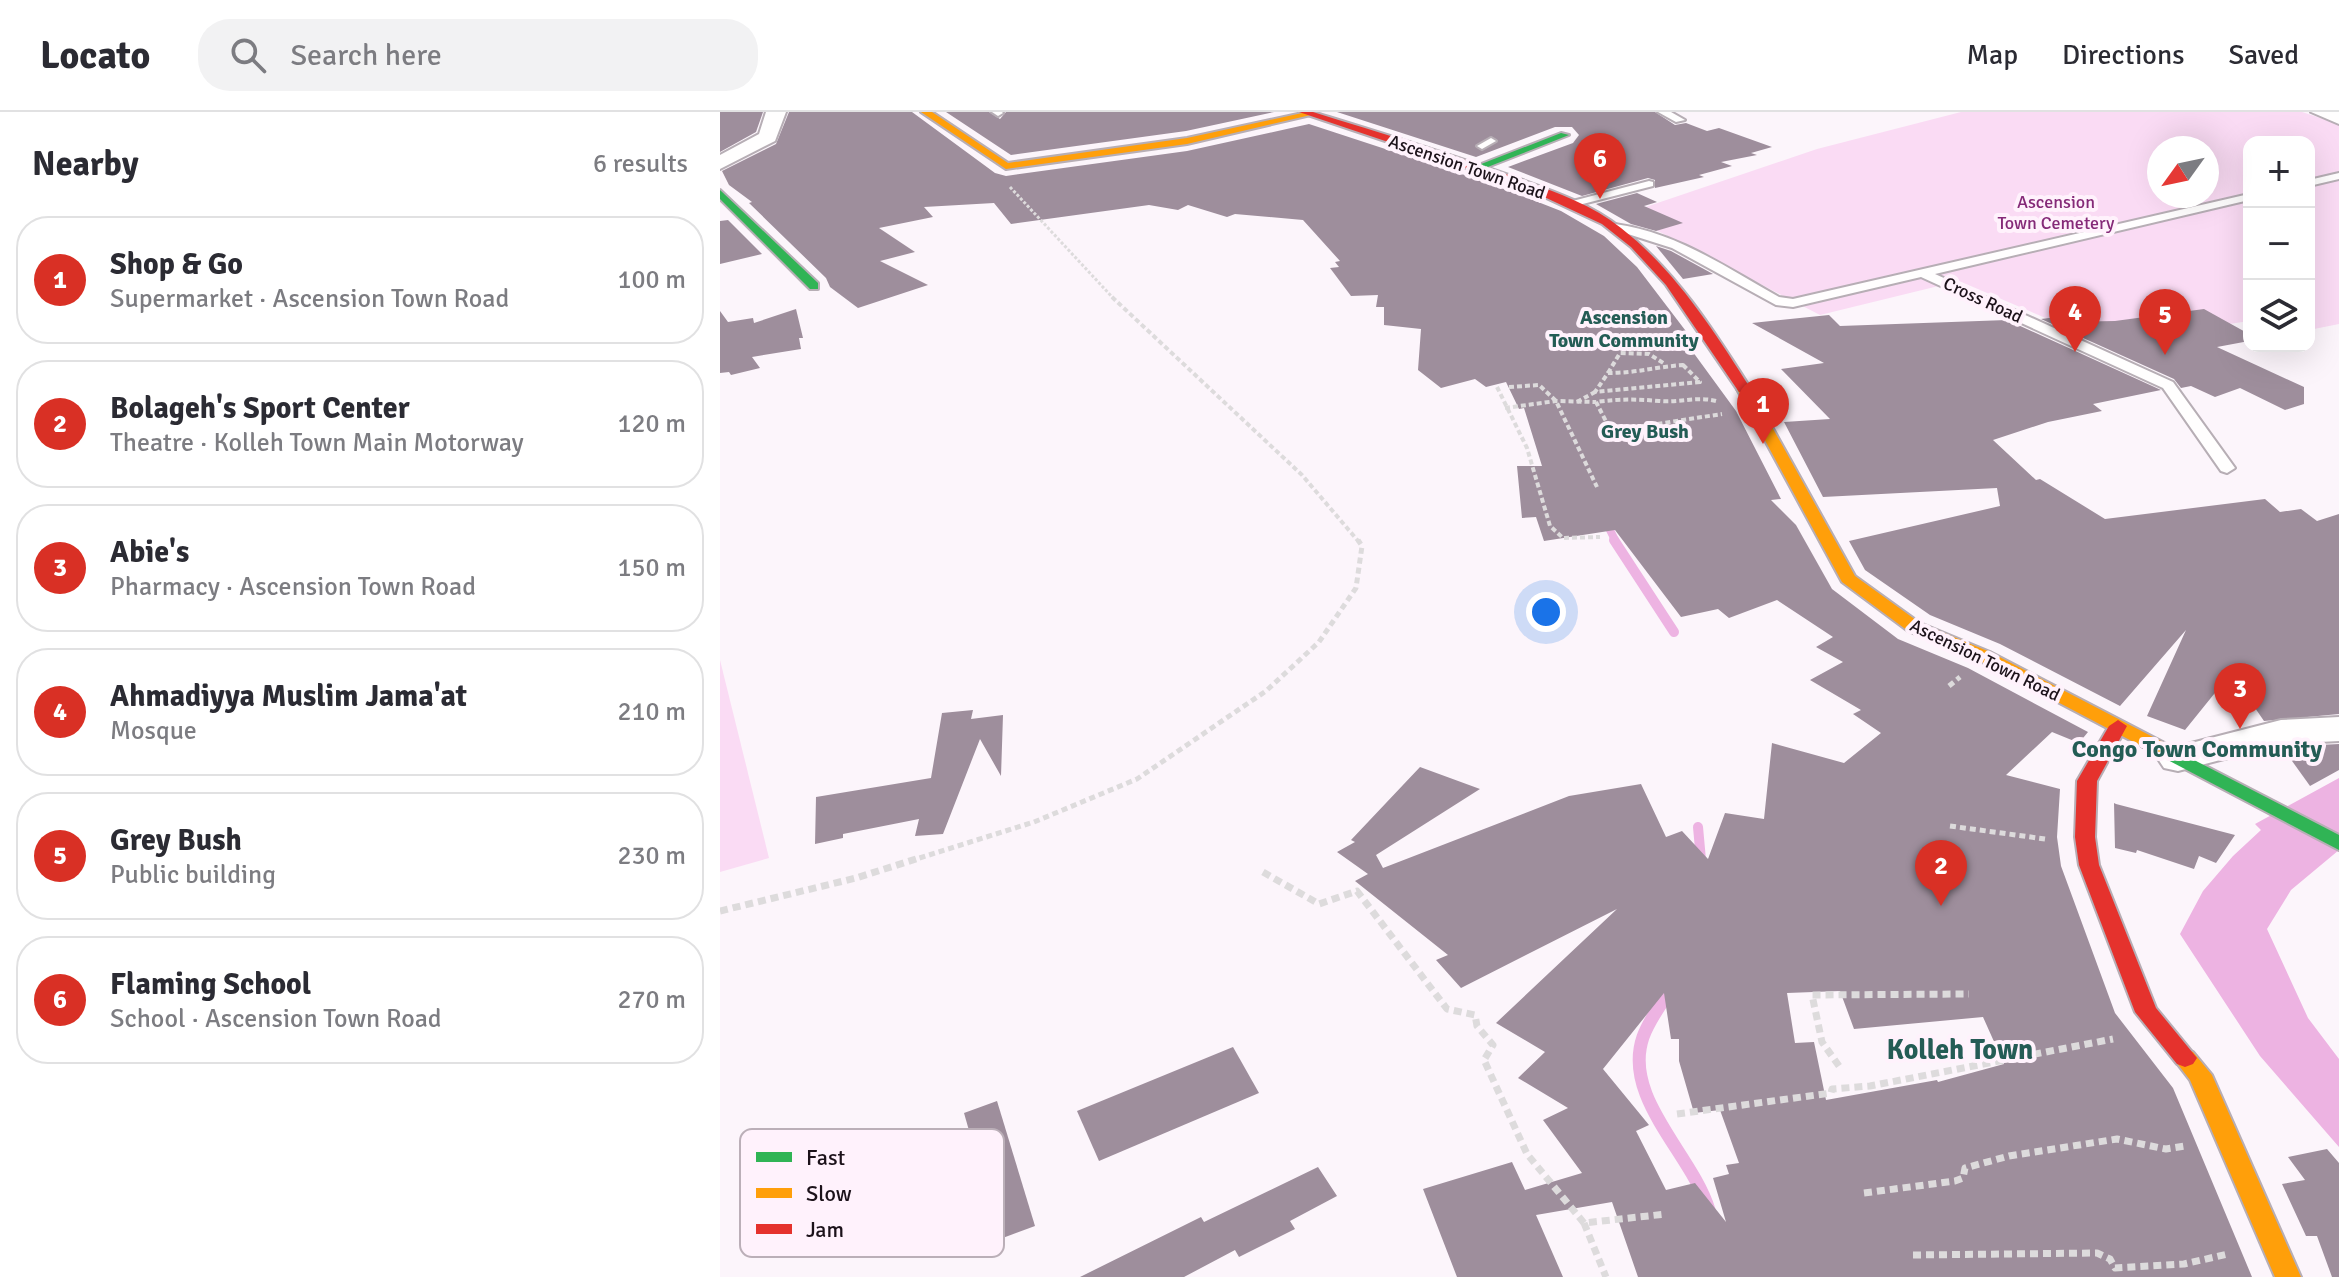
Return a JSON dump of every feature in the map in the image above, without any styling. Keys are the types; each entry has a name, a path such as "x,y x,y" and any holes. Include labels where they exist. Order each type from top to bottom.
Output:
{"main road":[{"path":"926,112 1006,166 1163,146 1307,113"},
{"name":"Ascension Town Road","path":"1307,113 1450,156 1571,203 1615,228 1649,259 1715,343 1768,429 1797,490 1848,579 1914,627 1984,656 2339,843"},
{"path":"1336,123 1376,116"},
{"path":"1476,168 1564,135"},
{"path":"720,193 814,286"},
{"path":"2118,726 2087,781 2085,837 2089,865 2146,1012 2200,1075 2288,1277"}],"street":[{"path":"720,163 768,137 776,112"},
{"path":"2321,112 2339,118"},
{"path":"2178,759 2281,732 2339,729"}],"lane":[{"path":"1663,112 1680,120"},
{"path":"2315,182 2339,176"},
{"path":"1571,203 1649,184"},
{"path":"1615,228 1637,230 1660,239 1776,301 1793,303 2243,198"},
{"name":"Cross Road","path":"1923,273 2168,385 2227,468"}],"path":[{"path":"720,911 856,878 1034,822 1137,779 1266,691 1319,642 1356,588 1362,546 1341,517 1302,475 1101,287 1011,191 1006,166"},
{"path":"1595,392 1620,353 1649,354 1666,364"},
{"path":"1577,402 1595,392 1700,382 1683,365 1666,364 1645,373 1608,373"},
{"path":"1509,387 1539,385 1556,401 1597,487"},
{"path":"1497,387 1527,448 1550,526 1563,538 1600,537"},
{"path":"1505,408 1556,401 1596,402 1642,397 1659,401 1703,398 1726,403 1721,416 1611,431 1596,402"},
{"path":"1950,826 2050,839"},
{"path":"1263,872 1319,904 1357,891 1447,1009 1475,1015 1477,1026 1493,1045 1484,1060 1527,1154 1584,1223 1606,1277"},
{"path":"1839,1066 1822,1042 1812,995 1921,997 1969,994"},
{"path":"1677,1114 1831,1093 1832,1089 1870,1086 2113,1039"},
{"path":"1864,1193 1955,1181 1963,1178 1965,1168 1989,1160 2107,1141 2166,1149 2229,1141"},
{"path":"1584,1223 1666,1214"},
{"path":"1913,1255 2026,1251 2097,1253 2110,1259 2115,1268 2127,1269 2184,1264 2213,1255 2277,1252"}],"green space":[{"name":"Ascension Town Cemetery","path":"1961,112 2302,112 2339,124 2339,324 2315,329 2315,136 2243,136 2243,322 2150,336 2146,361 1959,281 1820,315 1625,214 1817,149"},
{"path":"720,660 769,858 720,872"}],"shaded area":[{"path":"2339,778 2339,850 2291,890 2267,929 2308,1018 2339,1059 2339,1147 2260,1056 2180,934 2203,891 2261,830 2255,824"}],"building":[{"path":"720,112 763,112 756,132 720,152"},
{"path":"789,112 912,112 995,173 1006,176 1187,151 1309,124 1489,183 1561,211 1604,236 1637,267 1698,347 1690,348 1736,411 1781,499 1771,500 1796,525 1832,589 1898,639 1968,668 2088,732 2079,743 2052,732 2006,775 2060,789 2057,837 2061,866 2115,1013 2173,1088 2252,1277 1638,1277 1612,1202 1536,1215 1563,1277 1457,1277 1423,1189 1512,1162 1525,1190 1582,1173 1543,1120 1568,1108 1518,1078 1545,1052 1496,1023 1617,909 1461,988 1436,960 1448,955 1355,881 1368,874 1337,852 1355,842 1351,840 1420,767 1480,789 1376,855 1383,868 1569,796 1641,784 1666,837 1682,831 1708,859 1725,813 1764,819 1772,743 1844,763 1881,733 1853,714 1861,710 1810,680 1843,662 1816,647 1833,637 1777,600 1729,618 1718,609 1681,617 1615,530 1544,541 1536,517 1522,518 1517,466 1542,466 1524,408 1519,409 1506,382 1486,387 1475,379 1441,388 1418,370 1421,329 1384,325 1384,307 1376,307 1378,295 1351,296 1330,268 1339,267 1335,262 1340,261 1303,220 1235,214 1227,217 1188,205 1178,210 1149,205 1011,224 994,203 924,207 933,217 879,228 915,252 880,261 928,285 858,308 830,287 826,278 749,203 752,202 729,185 722,171 776,144","holes":["1840,991 1854,1029 1983,1017 2004,1064 1938,1082 1826,1100 1814,1042 1795,1043 1787,993","1664,993 1671,1039 1679,1039 1679,1061 1694,1113 1720,1110 1739,1163 1726,1165 1729,1174 1713,1178 1726,1222 1695,1183 1666,1190 1636,1131 1649,1125 1603,1069"]},
{"path":"946,112 989,112 1000,119 1006,112 1274,112 1186,131 1011,155"},
{"path":"1337,112 1655,112 1675,125 1686,123 1707,131 1719,128 1772,147 1751,153 1757,155 1721,162 1732,166 1699,175 1704,177 1655,188 1655,180 1648,178 1582,196 1508,167 1573,143 1579,135 1572,127 1555,127 1476,157"},
{"path":"1637,193 1657,202 1644,206 1683,223 1656,231 1631,224 1596,204"},
{"path":"728,220 762,254 720,264 720,221"},
{"path":"1656,246 1671,251 1713,274 1683,279"},
{"path":"796,309 803,338 799,338 801,349 752,357 760,368 731,375 729,372 720,373 720,311 728,322 753,318 754,323"},
{"path":"2204,309 2243,331 2243,342 2217,347 2304,387 2304,404 2285,410 2240,388 2215,397 2191,386 2181,388 2174,379 2041,319 2057,317 2062,322 2115,321"},
{"path":"1829,315 1840,326 2007,320 2161,390 2093,404 2102,411 2048,422 1993,440 2036,480 2040,479 2105,519 2265,499 2280,512 2301,509 2317,521 2339,514 2339,714 2264,721 2231,673 2185,730 2147,716 2186,630 2120,706 2000,644 1930,615 1865,570 1849,541 2000,506 1997,488 1823,497 1784,422 1830,419 1781,369 1824,363 1752,323"},
{"path":"973,710 971,719 1003,715 1001,776 980,739 943,834 915,836 919,819 843,834 843,838 815,844 816,797 931,778 942,713"},
{"path":"2339,744 2339,770 2310,786 2282,747"},
{"path":"2114,803 2235,835 2216,863 2199,856 2194,869 2137,850 2136,853 2115,848"},
{"path":"1233,1047 1259,1093 1099,1161 1077,1111"},
{"path":"997,1101 1035,1226 1004,1238 1004,1129 969,1129 964,1113"},
{"path":"2327,1149 2339,1163 2339,1277 2332,1277 2317,1236 2306,1236 2282,1184 2305,1180 2288,1157"},
{"path":"1318,1167 1337,1196 1290,1221 1295,1229 1239,1257 1235,1250 1184,1277 1080,1277 1201,1217 1204,1222"}],"waterway":[{"path":"1605,520 1616,542"},
{"path":"1614,540 1674,632"},
{"path":"1698,827 1701,860"},
{"path":"1671,989 1643,1037 1639,1060 1642,1082 1650,1104 1689,1168 1709,1210"}],"traffic: fast":[{"path":"1476,168 1564,135"},
{"path":"720,193 814,286"},
{"path":"2171,754 2339,843"}],"traffic: slow":[{"path":"926,112 1006,166 1187,141 1310,114"},
{"path":"1744,389 1848,579 1914,627 1984,656 2171,754"},
{"path":"2185,1058 2200,1075 2288,1277"}],"traffic: jam":[{"path":"1304,112 1529,186 1574,204 1606,222 1635,245 1671,282 1744,389"},
{"path":"2118,726 2087,781 2085,837 2089,865 2146,1012 2185,1058"}],"place":[{"name":"Flaming School","path":"1600,199"},
{"name":"Ahmadiyya Muslim Jama'at","path":"2075,352"},
{"name":"Grey Bush","path":"2165,355"},
{"name":"Shop & Go","path":"1763,444"},
{"name":"Abie's","path":"2240,729"},
{"name":"Bolageh's Sport Center","path":"1941,906"}],"district":[{"name":"Ascension Town Community","path":"1624,328"},
{"name":"Grey Bush","path":"1645,431"},
{"name":"Congo Town Community","path":"2197,749"},
{"name":"Kolleh Town","path":"1960,1049"}]}
